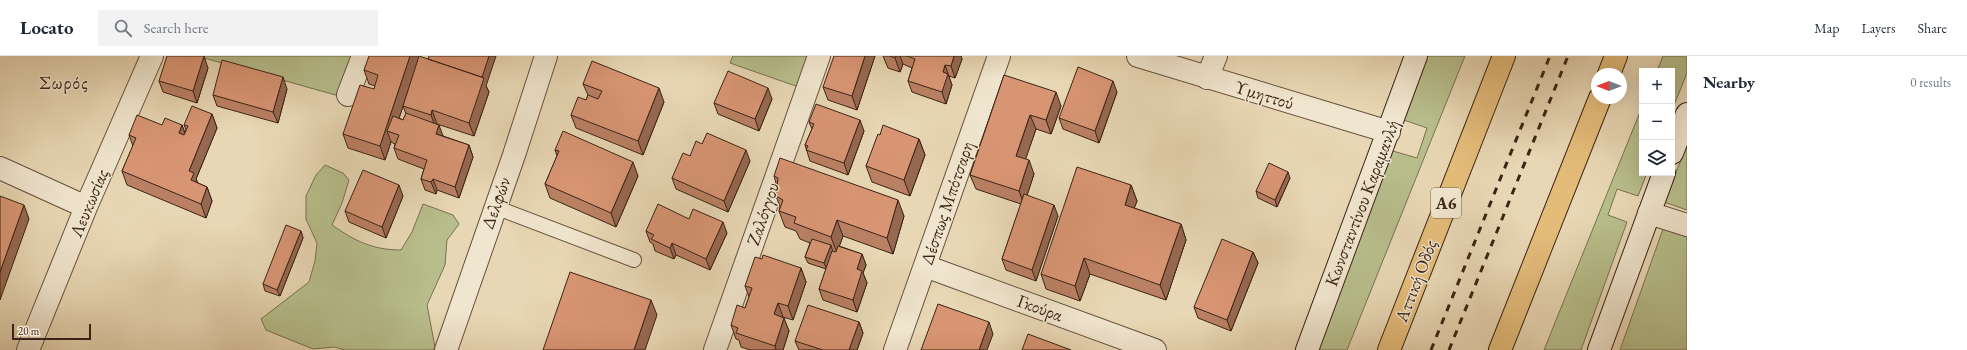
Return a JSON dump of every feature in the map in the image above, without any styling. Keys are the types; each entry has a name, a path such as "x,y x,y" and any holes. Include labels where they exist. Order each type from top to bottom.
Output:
{"highway":[{"name":"Αττική Οδός","path":"1389,350 1504,56"},
{"path":"1611,68 1616,56"},
{"path":"1500,350 1598,104"}],"street":[{"name":"Λευκωσίας","path":"28,350 86,207 152,56"},
{"path":"348,95 363,56"},
{"name":"Δελφών","path":"446,350 546,56"},
{"name":"Ζαλόγγου","path":"715,350 819,56"},
{"name":"Δέσπως Μπότσαρη","path":"895,350 999,56"},
{"name":"Υμηττού","path":"1138,56 1389,132"},
{"path":"1207,78 1216,56"},
{"name":"Κωνσταντίνου Καραμανλή","path":"1307,350 1416,56"},
{"path":"1675,145 1687,114"},
{"path":"0,168 86,207"},
{"path":"1599,350 1663,176"},
{"path":"1649,213 1687,225"},
{"name":"Γκούρα","path":"925,266 1130,345 1155,350"}],"lane":[{"path":"495,207 634,260"}],"green space":[{"path":"197,56 355,56 339,96"},
{"path":"733,56 819,56 807,90 730,63"},
{"path":"1421,56 1465,56 1347,350 1310,350 1386,149 1417,158 1427,128 1398,118"},
{"path":"1663,56 1687,56 1687,73 1675,103 1675,68 1658,68"},
{"path":"1639,114 1639,176 1646,176 1638,196 1617,189 1608,215 1627,222 1581,350 1544,350"},
{"path":"1687,145 1687,210 1664,202"},
{"path":"325,165 343,173 349,180 342,203 332,225 365,244 391,250 401,250 412,232 423,204 453,215 459,224 447,240 445,265 427,305 435,347 433,350 345,350 334,347 313,349 266,330 261,319 309,282 315,261 317,243 306,219 306,196 316,175"},
{"path":"1663,229 1687,236 1687,350 1620,350"}],"building":[{"path":"167,56 204,56 193,91 159,81"},
{"path":"369,56 410,56 380,146 343,134 360,85 374,89 378,75 364,70"},
{"path":"419,56 484,78 469,123 432,110 431,115 403,106"},
{"path":"429,56 489,56 482,77 428,59"},
{"path":"834,56 865,56 852,96 823,87"},
{"path":"907,56 954,56 951,66 945,65 943,72 948,74 942,92 908,81 915,59"},
{"path":"222,60 283,77 273,112 213,95"},
{"path":"592,61 659,88 638,141 571,115 578,97 586,100 588,95 598,99 602,91 583,84"},
{"path":"1078,67 1113,81 1095,131 1059,118"},
{"path":"728,71 768,88 755,119 714,103"},
{"path":"1004,75 1056,92 1046,120 1030,115 1016,156 1029,160 1019,191 970,175"},
{"path":"816,104 860,120 844,163 806,150 808,146 805,145 814,124 809,122"},
{"path":"192,106 212,114 189,171 194,173 191,180 207,187 201,204 122,171 136,138 129,135 137,115 162,125 165,118 182,125 179,133 184,135 188,126 184,125"},
{"path":"406,113 439,125 436,134 469,145 455,187 433,179 431,182 421,179 427,160 394,148 399,135 387,131 393,116 403,120"},
{"path":"883,125 919,139 904,180 866,166"},
{"path":"563,131 633,162 611,213 545,184 559,151 555,150"},
{"path":"707,133 746,150 724,201 672,178 683,153 690,156 696,141 702,144"},
{"path":"780,158 898,200 887,238 837,220 831,237 794,223 796,217 779,211 783,200 776,196 778,178 774,176"},
{"path":"1269,163 1288,172 1275,200 1256,191"},
{"path":"1077,167 1131,185 1125,205 1181,224 1160,285 1084,258 1075,286 1041,274"},
{"path":"363,170 399,185 382,227 345,211"},
{"path":"1024,194 1054,205 1032,270 1002,259"},
{"path":"0,196 24,205 0,272"},
{"path":"658,204 689,219 693,209 723,222 706,259 672,243 670,248 651,239 654,235 646,231"},
{"path":"286,225 301,231 277,290 263,284"},
{"path":"812,239 831,245 824,263 805,257"},
{"path":"1222,239 1253,252 1227,320 1194,307"},
{"path":"838,246 862,254 857,269 862,271 853,300 819,289 832,251 836,252"},
{"path":"763,255 801,268 788,306 778,303 774,314 784,318 775,346 736,333 738,328 731,325 737,305 745,308 752,288 745,286 755,257 762,259"},
{"path":"570,272 651,300 634,350 543,350"},
{"path":"938,304 989,322 979,350 921,350"},
{"path":"808,305 859,322 849,350 823,350 795,341"},
{"path":"1028,334 1071,350 1022,350"}],"railway":[{"path":"1431,350 1550,56"},
{"path":"1449,350 1568,56"}],"district":[{"name":"Σωρός","path":"64,82"}]}
